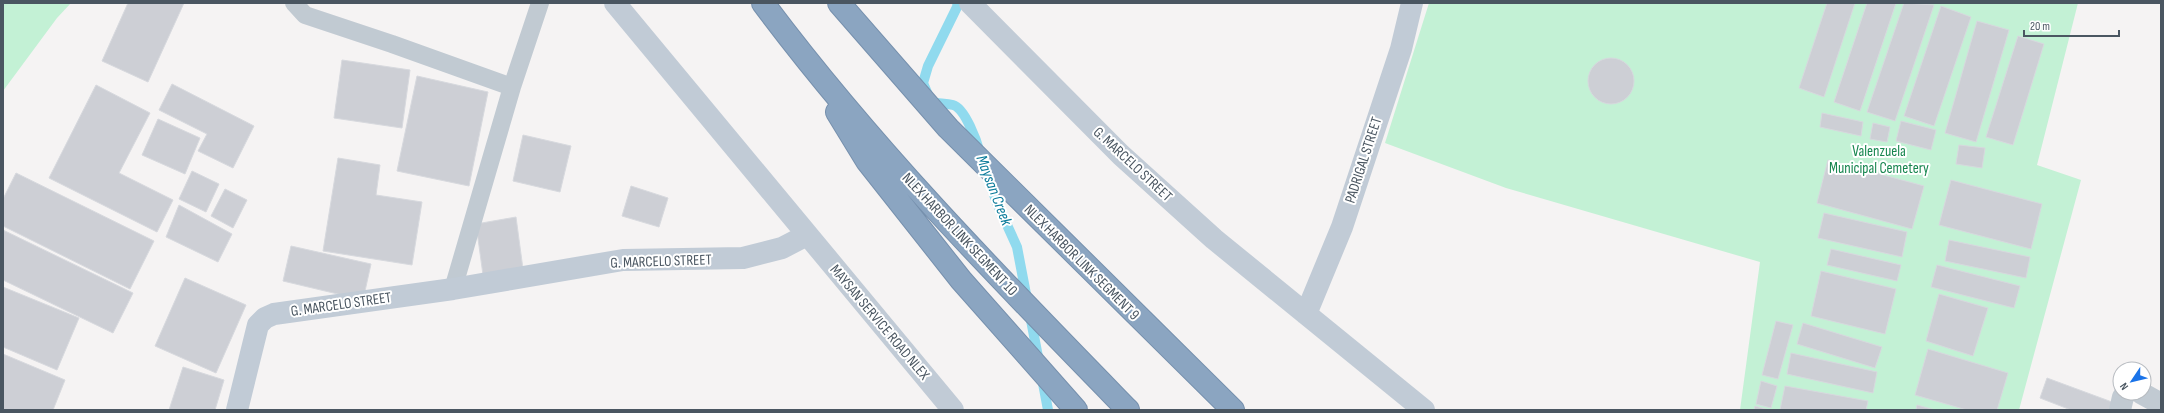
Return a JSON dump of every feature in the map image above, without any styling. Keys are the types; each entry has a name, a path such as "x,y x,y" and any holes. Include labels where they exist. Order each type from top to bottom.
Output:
{"highway":[{"path":"763,3 799,51 867,161 961,280 1076,410"},
{"name":"NLEX HARBOR LINK SEGMENT 9","path":"839,3 948,128 1233,410"},
{"name":"NLEX HARBOR LINK SEGMENT 10","path":"799,51 982,260 1128,410"}],"street":[{"path":"615,3 807,234"},
{"name":"G. MARCELO STREET","path":"970,3 1121,155 1214,239 1424,410"},
{"name":"PADRIGAL STREET","path":"1306,314 1342,226 1400,49 1412,3"},
{"name":"G. MARCELO STREET","path":"237,410 258,325 265,318 274,314 453,289 623,260 743,258 782,248 807,234"},
{"name":"MAYSAN SERVICE ROAD NLEX","path":"807,234 953,410"},
{"path":"2152,399 2161,404"}],"lane":[{"path":"294,3 305,15 512,87"},
{"path":"453,289 512,87 540,3"}],"green space":[{"path":"3,3 71,3 57,18 3,91"},
{"name":"Valenzuela Municipal Cemetery","path":"1429,3 2078,3 2037,165 2081,180 2019,410 1740,410 1760,262 1506,188 1385,143"}],"building":[{"path":"128,3 184,3 148,82 102,61"},
{"path":"1827,3 1855,3 1824,97 1799,88"},
{"path":"1867,3 1896,3 1860,111 1834,102"},
{"path":"1904,3 1934,5 1895,121 1867,112"},
{"path":"1941,6 1971,17 1934,126 1904,116"},
{"path":"1977,21 2009,30 1976,142 1945,133"},
{"path":"2018,36 2044,44 2013,145 1986,137"},
{"path":"1611,58 1624,62 1630,68 1634,81 1630,94 1624,100 1611,104 1598,100 1592,94 1588,81 1592,68 1598,62"},
{"path":"342,60 410,70 402,128 334,118"},
{"path":"417,76 488,92 469,186 397,171"},
{"path":"172,84 254,126 233,168 198,151 207,134 159,110"},
{"path":"96,85 150,113 119,173 173,200 157,232 49,178"},
{"path":"1822,113 1863,122 1861,136 1820,127"},
{"path":"158,119 200,138 185,174 142,155"},
{"path":"1901,121 1936,130 1931,150 1896,141"},
{"path":"1873,123 1890,127 1887,142 1870,139"},
{"path":"523,135 571,146 560,192 513,181"},
{"path":"1959,145 1985,148 1982,168 1956,164"},
{"path":"338,158 380,165 376,195 422,202 412,265 323,251"},
{"path":"1828,160 1924,186 1912,229 1817,203"},
{"path":"192,171 219,184 206,212 179,199"},
{"path":"16,173 154,241 130,289 3,226 3,199"},
{"path":"1951,180 2042,204 2031,249 1939,225"},
{"path":"631,186 668,198 659,227 622,216"},
{"path":"225,189 247,200 233,228 211,216"},
{"path":"179,205 232,234 218,262 166,237"},
{"path":"1824,213 1907,232 1902,257 1818,238"},
{"path":"516,217 523,269 483,275 476,224"},
{"path":"3,230 133,293 113,333 3,280"},
{"path":"1949,240 2030,257 2026,278 1945,261"},
{"path":"291,246 371,264 363,300 283,281"},
{"path":"1831,249 1901,265 1897,281 1827,265"},
{"path":"1937,265 2020,286 2014,308 1931,287"},
{"path":"1821,271 1896,289 1885,334 1811,316"},
{"path":"185,278 246,305 216,373 155,346"},
{"path":"3,287 79,318 57,370 3,347"},
{"path":"1939,294 1988,308 1973,356 1926,341"},
{"path":"1776,321 1793,325 1778,379 1762,375"},
{"path":"1803,323 1882,347 1875,368 1797,344"},
{"path":"1928,349 2008,373 1997,410 1967,410 1915,395"},
{"path":"1791,353 1877,372 1873,393 1787,374"},
{"path":"3,354 65,380 53,410 3,410"},
{"path":"183,367 224,380 215,410 169,410"},
{"path":"2047,378 2112,402 2109,410 2071,410 2040,398"},
{"path":"1761,381 1777,386 1771,408 1756,404"},
{"path":"1785,386 1868,401 1866,410 1780,410"},
{"path":"1917,405 1935,410 1916,410"},
{"path":"1755,406 1769,410 1754,410"}],"waterway":[{"name":"Maysan Creek","path":"957,3 958,5 928,66 923,83 931,102 953,105 962,112 970,126 980,153"},
{"name":"Maysan Creek","path":"986,172 997,203 1017,247 1039,362"},
{"name":"Maysan Creek","path":"1042,378 1048,410"}]}
